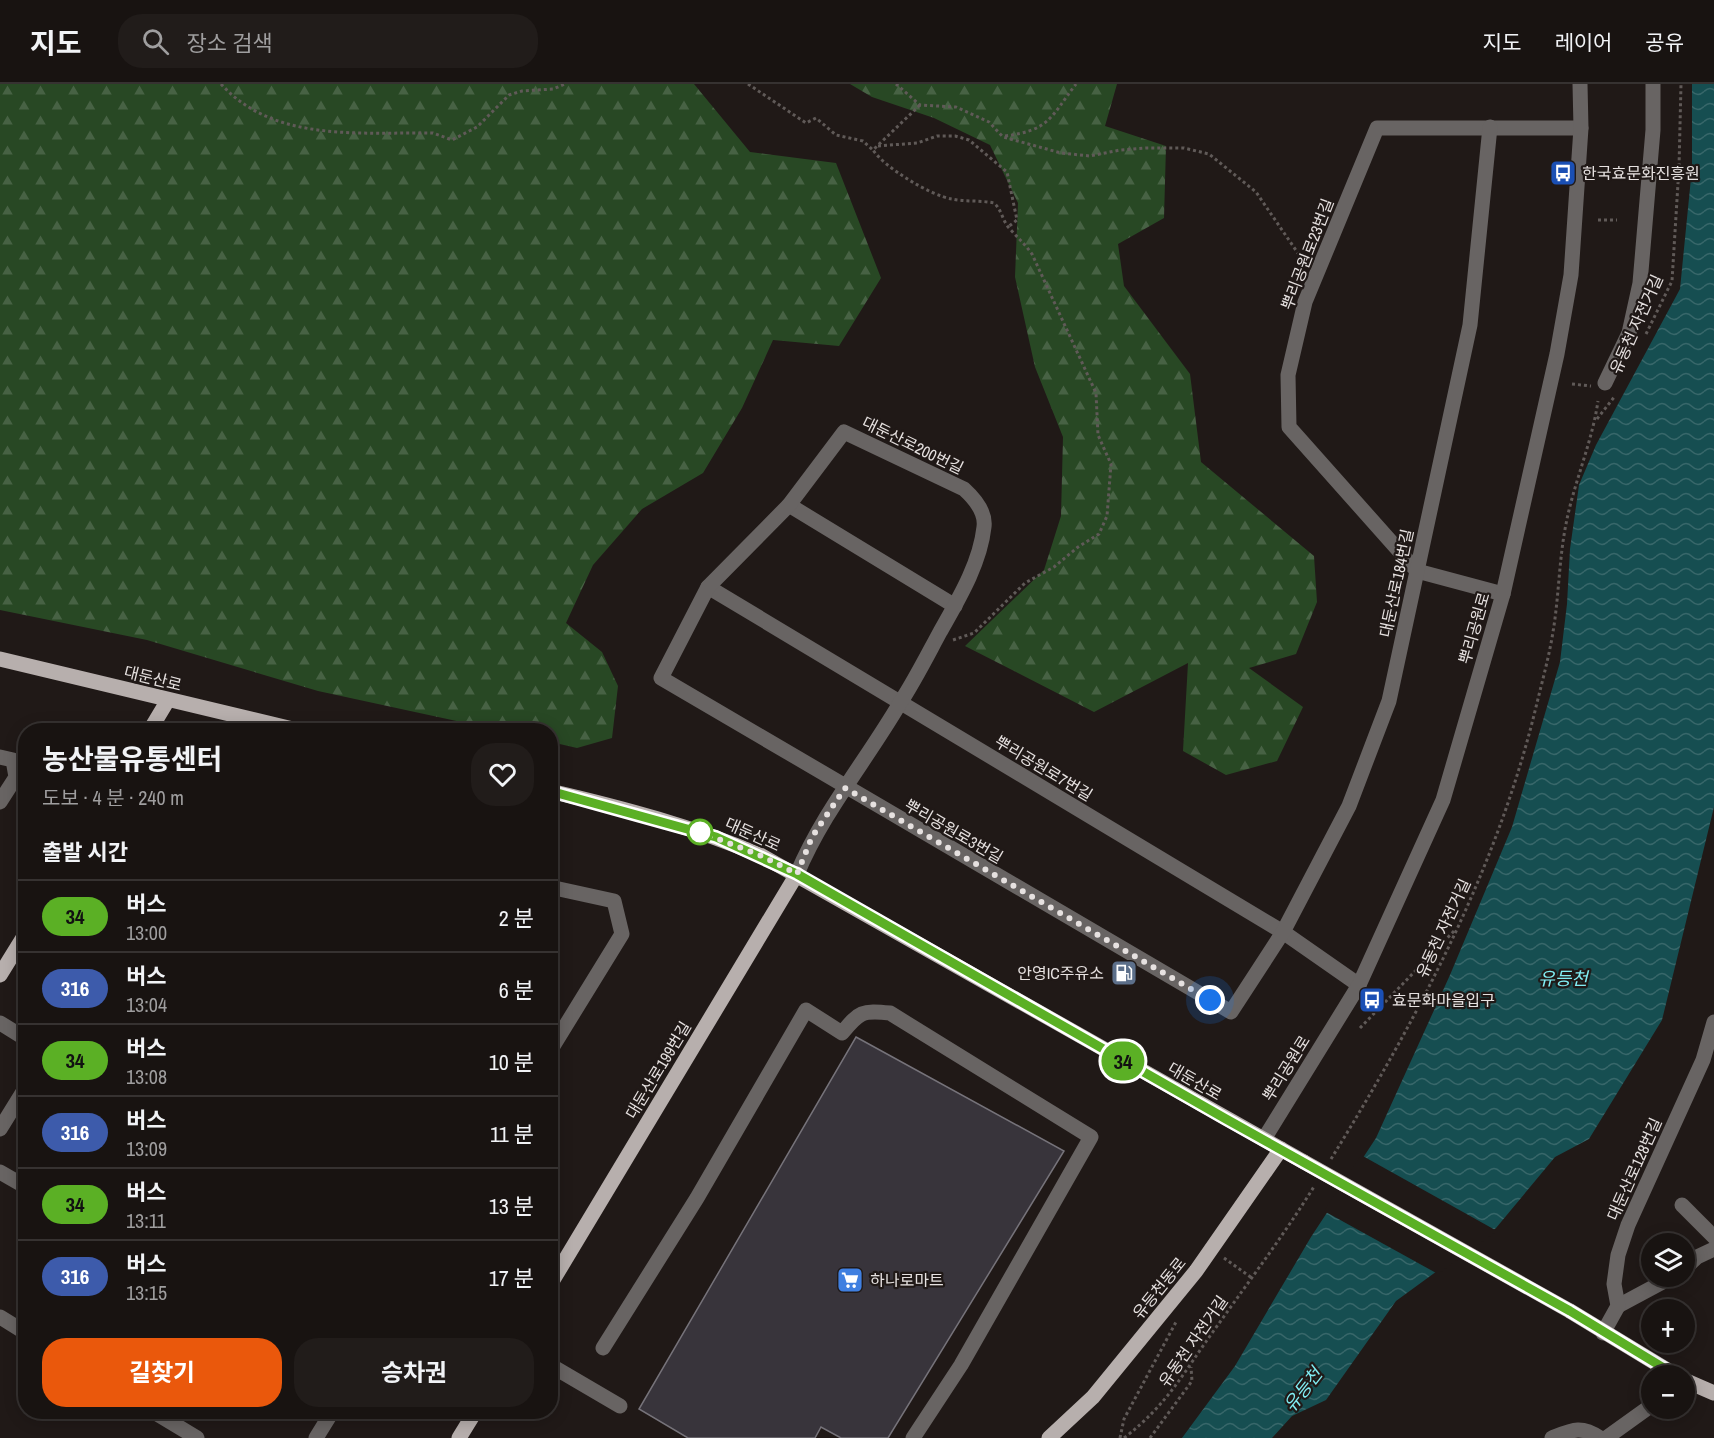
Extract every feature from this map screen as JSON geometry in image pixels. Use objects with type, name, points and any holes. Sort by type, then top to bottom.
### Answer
[{"type":"main road","name":"대둔산로","points":[[0,659],[267,723]]},
{"type":"main road","points":[[154,723],[168,700]]},
{"type":"main road","name":"대둔산로","points":[[558,793],[716,837],[797,874],[1570,1311],[1658,1365]]},
{"type":"main road","name":"대둔산로199번길","points":[[558,1272],[797,874]]},
{"type":"main road","points":[[0,975],[18,946]]},
{"type":"main road","name":"유등천동로","points":[[1049,1438],[1093,1397],[1213,1250],[1257,1180],[1281,1149]]},
{"type":"main road","name":"대둔산로","points":[[1695,1384],[1714,1393]]},
{"type":"main road","points":[[459,1438],[471,1419]]},
{"type":"street","name":"뿌리공원로","points":[[1264,1139],[1359,985],[1443,800],[1503,594],[1557,354],[1571,275],[1581,128],[1580,84]]},
{"type":"street","points":[[1599,384],[1629,333],[1640,283],[1653,130],[1653,84]]},
{"type":"street","name":"대둔산로184번길","points":[[1231,1012],[1283,932],[1349,806],[1389,701],[1470,325],[1490,127]]},
{"type":"street","name":"뿌리공원로23번길","points":[[1417,571],[1289,427],[1288,375],[1305,302],[1377,128],[1581,128]]},
{"type":"street","name":"대둔산로200번길","points":[[661,678],[708,587],[789,505],[844,432],[964,489],[978,502],[985,525],[974,564],[955,606],[900,704],[812,837],[797,874]]},
{"type":"street","points":[[789,505],[955,606]]},
{"type":"street","points":[[1417,571],[1503,594]]},
{"type":"street","name":"뿌리공원로7번길","points":[[708,587],[1283,932],[1359,985]]},
{"type":"street","name":"뿌리공원로3번길","points":[[661,678],[845,788],[1231,1012]]},
{"type":"street","points":[[0,802],[16,777],[6,759]]},
{"type":"street","points":[[558,889],[614,901],[622,934],[558,1039]]},
{"type":"street","points":[[603,1348],[697,1198],[806,1010],[842,1034],[857,1014],[871,1011],[890,1013],[1091,1137],[961,1365],[912,1438]]},
{"type":"street","name":"대둔산로128번길","points":[[1618,1306],[1614,1284],[1618,1255],[1628,1225],[1703,1060],[1714,1022]]},
{"type":"street","points":[[0,1023],[18,1034]]},
{"type":"street","points":[[0,1129],[18,1100]]},
{"type":"street","points":[[0,1172],[18,1182]]},
{"type":"street","points":[[1682,1205],[1714,1237]]},
{"type":"street","points":[[1695,1259],[1714,1250]]},
{"type":"street","points":[[1603,1333],[1618,1306],[1653,1287]]},
{"type":"street","points":[[0,1317],[18,1327]]},
{"type":"street","points":[[558,1370],[620,1406]]},
{"type":"street","points":[[1606,1438],[1641,1413]]},
{"type":"street","points":[[166,1419],[197,1438]]},
{"type":"street","points":[[316,1438],[328,1419]]},
{"type":"street","points":[[1551,1438],[1571,1430],[1587,1430],[1600,1438]]},
{"type":"path","points":[[220,84],[244,105],[304,130],[433,133],[452,140],[477,127],[509,95],[522,91],[553,89],[565,84]]},
{"type":"path","points":[[748,84],[793,112],[800,121],[806,123],[816,118],[836,135],[864,141],[886,164],[939,196],[993,203],[1001,211],[1008,226],[1022,239],[1032,254],[1096,393],[1098,435],[1111,465],[1107,516],[1099,534],[1078,547],[1054,567],[1024,584],[974,633],[958,640],[936,640]]},
{"type":"path","points":[[896,84],[920,105],[956,107],[989,123],[1003,136],[1079,157],[1146,148],[1184,148],[1209,154],[1256,192],[1315,279]]},
{"type":"path","points":[[1003,136],[1028,133],[1040,128],[1076,84]]},
{"type":"path","name":"유동천 자전거길","points":[[1642,343],[1672,281],[1681,84]]},
{"type":"path","points":[[873,150],[920,105]]},
{"type":"path","points":[[876,147],[917,143],[937,136],[955,136],[969,140],[1007,172],[1017,220],[1008,226]]},
{"type":"path","points":[[1598,220],[1617,220]]},
{"type":"path","points":[[1572,384],[1599,384]]},
{"type":"path","name":"유동천 자전거길","points":[[1596,421],[1617,394]]},
{"type":"path","name":"유동천 자전거길","points":[[1325,1169],[1407,1031],[1482,874],[1511,794],[1536,709],[1553,632],[1566,524],[1596,421],[1598,401]]},
{"type":"path","points":[[1360,1028],[1457,928]]},
{"type":"path","name":"유동천 자전거길","points":[[1122,1438],[1151,1417],[1171,1395],[1291,1225],[1318,1179]]},
{"type":"path","points":[[1213,1250],[1252,1278]]},
{"type":"path","points":[[1122,1438],[1124,1419],[1179,1317]]},
{"type":"path","points":[[1150,1438],[1192,1381],[1190,1365]]},
{"type":"green space","points":[[0,84],[694,84],[750,152],[836,163],[881,278],[839,346],[773,340],[742,408],[703,473],[642,509],[593,565],[566,623],[602,652],[618,686],[612,738],[577,748],[558,744],[558,723],[466,723],[318,691],[147,640],[0,610]]},
{"type":"green space","points":[[850,84],[1117,84],[1105,126],[1166,146],[1164,218],[1118,244],[1124,286],[1190,374],[1201,462],[1314,556],[1317,602],[1296,654],[1249,668],[1303,707],[1277,761],[1226,775],[1183,751],[1188,663],[1094,712],[965,646],[1044,570],[1061,516],[1063,437],[1035,367],[1015,277],[1018,203],[990,145],[934,118],[872,97]]},
{"type":"water","name":"유등천","points":[[1692,84],[1714,84],[1714,807],[1662,1020],[1589,1139],[1555,1157],[1496,1228],[1396,1301],[1326,1400],[1292,1416],[1272,1438],[1182,1438],[1235,1366],[1311,1237],[1376,1138],[1450,975],[1512,827],[1560,662],[1567,604],[1570,549],[1579,485],[1596,445],[1680,289],[1692,168]]},
{"type":"pier","points":[[1361,1155],[1497,1231],[1438,1274],[1324,1211]]},
{"type":"building","name":"하나로마트","points":[[856,1037],[1064,1151],[888,1438],[841,1438],[821,1427],[815,1438],[688,1438],[639,1409]]},
{"type":"bus line","name":"34","points":[[558,793],[716,837],[762,856],[797,874],[1226,1119],[1570,1311],[1658,1365]]},
{"type":"place","name":"한국효문화진흥원","points":[[1563,173]]},
{"type":"place","name":"안영IC주유소","points":[[1124,973]]},
{"type":"place","name":"효문화마을입구","points":[[1372,1000]]},
{"type":"place","name":"하나로마트","points":[[850,1280]]},
{"type":"route","points":[[700,832],[762,856],[797,874],[812,837],[845,788],[1210,1000]]}]
